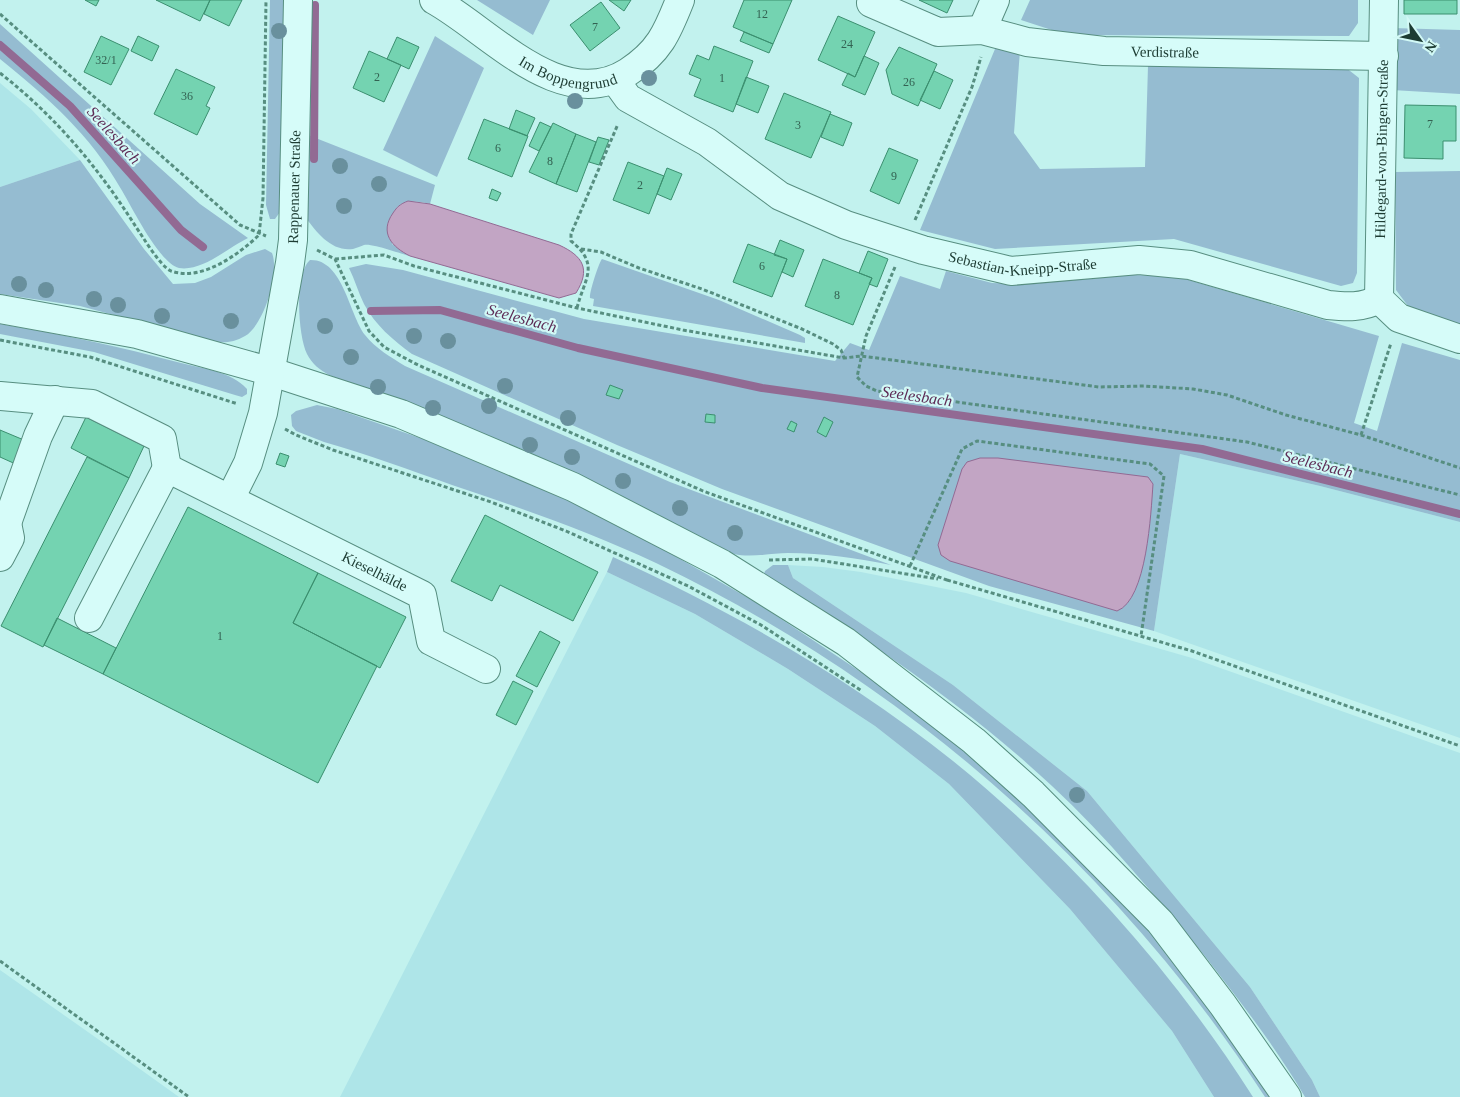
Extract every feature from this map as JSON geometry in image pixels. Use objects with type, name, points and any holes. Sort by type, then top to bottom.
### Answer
[{"type":"street","name":"Rappenauer Straße","points":[[272,372],[293,240],[298,0]]},
{"type":"street","name":"Im Boppengrund","points":[[434,0],[540,72],[565,82],[621,89],[639,65],[656,50],[667,34],[680,0]]},
{"type":"street","points":[[982,30],[995,0]]},
{"type":"street","name":"Hildegard-von-Bingen-Straße","points":[[1379,298],[1384,0]]},
{"type":"street","name":"Verdistraße","points":[[871,2],[938,32],[982,30],[1026,42],[1104,51],[1384,56]]},
{"type":"street","name":"Sebastian-Kneipp-Straße","points":[[621,89],[707,142],[780,196],[846,225],[904,244],[1011,271],[1139,260],[1190,264],[1328,305],[1351,308],[1368,304],[1379,298]]},
{"type":"street","points":[[1379,298],[1399,318],[1460,339]]},
{"type":"street","points":[[0,309],[137,334],[272,372],[402,414],[573,487],[722,564],[846,642],[974,741],[1033,794],[1160,922],[1223,1005],[1287,1097]]},
{"type":"street","points":[[230,499],[248,464],[263,413],[272,372]]},
{"type":"street","points":[[0,396],[92,404],[162,439],[167,468],[89,618]]},
{"type":"street","points":[[0,557],[10,538],[4,521],[38,436],[55,400]]},
{"type":"street","name":"Kieselhälde","points":[[167,468],[422,595],[431,641],[486,669]]},
{"type":"path","points":[[0,73],[47,113],[74,141],[113,190],[148,245],[169,270],[183,274],[202,270],[222,263],[244,250],[259,235],[262,198],[266,0]]},
{"type":"path","points":[[0,14],[240,226],[259,235]]},
{"type":"path","points":[[982,30],[981,57],[972,87],[866,336],[857,377],[866,386],[877,392],[1247,442],[1460,495]]},
{"type":"path","points":[[577,308],[588,281],[587,259],[581,249],[571,241],[571,234],[621,89]]},
{"type":"path","points":[[293,240],[335,259],[384,255],[424,269],[577,308],[683,330],[844,358],[861,356],[1099,388],[1144,386],[1193,389],[1227,395],[1286,415],[1361,435],[1460,468]]},
{"type":"path","points":[[581,249],[601,252],[646,271],[702,289],[802,329],[833,344],[841,350],[844,358]]},
{"type":"path","points":[[335,259],[369,331],[384,347],[418,365],[703,491],[947,580],[1192,651],[1460,746]]},
{"type":"path","points":[[1361,435],[1399,318]]},
{"type":"path","points":[[0,340],[90,358],[263,413],[296,435],[566,531],[688,586],[760,625],[865,693]]},
{"type":"path","points":[[910,566],[962,449],[977,441],[1150,464],[1164,476],[1141,636]]},
{"type":"path","points":[[762,560],[812,560],[947,580]]},
{"type":"path","points":[[0,961],[189,1097]]},
{"type":"shaded area","points":[[270,0],[286,0],[280,212],[275,219],[270,219],[266,205]]},
{"type":"shaded area","points":[[477,0],[550,0],[533,35]]},
{"type":"shaded area","points":[[1030,0],[1358,0],[1358,23],[1349,36],[1067,35],[1021,20]]},
{"type":"shaded area","points":[[0,24],[200,204],[248,238],[206,263],[188,268],[179,268],[171,264],[155,246],[109,169],[82,134],[35,88],[0,59]]},
{"type":"shaded area","points":[[1392,28],[1460,30],[1460,94],[1392,90]]},
{"type":"shaded area","points":[[435,36],[484,68],[437,177],[383,150]]},
{"type":"shaded area","points":[[995,49],[1020,50],[1014,133],[1040,169],[1145,167],[1148,66],[1345,67],[1359,78],[1357,273],[1353,283],[1341,286],[1174,239],[995,249],[920,230]]},
{"type":"shaded area","points":[[0,83],[31,109],[80,160],[0,187]]},
{"type":"shaded area","points":[[308,135],[435,185],[430,204],[407,202],[401,204],[394,215],[392,244],[410,256],[368,245],[353,249],[338,248],[315,230],[306,218]]},
{"type":"shaded area","points":[[80,160],[144,249],[173,284],[195,283],[211,277],[246,255],[265,249],[272,253],[274,273],[269,298],[252,330],[234,341],[215,342],[80,306],[0,294],[0,187]]},
{"type":"shaded area","points":[[1460,171],[1460,326],[1411,310],[1396,290],[1395,172]]},
{"type":"shaded area","points":[[408,201],[430,204],[559,245],[574,254],[582,264],[584,270],[581,284],[576,293],[559,298],[410,256],[393,244],[387,233],[389,220],[396,209]]},
{"type":"shaded area","points":[[602,259],[719,300],[800,335],[805,338],[805,343],[593,306],[594,299],[590,298],[590,295],[594,278]]},
{"type":"shaded area","points":[[310,260],[321,262],[330,268],[344,289],[359,326],[365,335],[379,349],[405,366],[670,482],[891,565],[853,558],[814,554],[788,553],[747,556],[734,554],[522,449],[329,375],[316,366],[309,358],[301,334],[300,291],[305,267]]},
{"type":"shaded area","points":[[366,264],[403,270],[584,319],[835,361],[850,343],[869,350],[900,276],[940,289],[946,271],[992,283],[1030,284],[1132,275],[1175,276],[1379,336],[1354,423],[1377,431],[1402,343],[1460,360],[1460,522],[1320,486],[1180,454],[1154,631],[989,586],[722,489],[617,445],[412,354],[385,332],[368,312],[349,268]]},
{"type":"shaded area","points":[[0,324],[91,341],[225,374],[247,389],[247,394],[242,397],[94,352],[0,334]]},
{"type":"shaded area","points":[[317,405],[337,409],[423,439],[576,504],[661,548],[757,603],[906,702],[1002,780],[1125,902],[1170,955],[1274,1097],[1265,1097],[1206,1013],[1142,933],[1072,858],[997,788],[918,723],[834,664],[747,610],[656,563],[555,521],[296,431],[292,426],[291,415],[296,411]]},
{"type":"shaded area","points":[[1180,454],[1320,486],[1460,522],[1460,738],[1154,631]]},
{"type":"shaded area","points":[[980,458],[998,458],[1148,477],[1153,484],[1146,554],[1135,590],[1127,604],[1117,611],[950,561],[941,555],[938,545],[962,469],[967,462]]},
{"type":"shaded area","points":[[613,557],[702,600],[832,675],[914,731],[996,797],[1078,875],[1154,960],[1222,1050],[1253,1097],[1214,1097],[1172,1031],[1070,909],[949,784],[875,726],[788,669],[695,614],[607,572]]},
{"type":"shaded area","points":[[773,565],[788,565],[793,578],[953,685],[1087,791],[1250,987],[1312,1080],[1320,1097],[1305,1097],[1270,1042],[1204,955],[1131,868],[1052,786],[985,728],[915,675],[879,649],[764,574]]},
{"type":"shaded area","points":[[788,565],[861,572],[966,593],[1192,658],[1460,753],[1460,1097],[1320,1097],[1312,1080],[1250,987],[1087,791],[953,685],[793,578]]},
{"type":"shaded area","points":[[607,572],[695,614],[788,669],[875,726],[949,784],[1070,909],[1172,1031],[1214,1097],[340,1097]]},
{"type":"shaded area","points":[[0,970],[105,1044],[179,1097],[0,1097]]},
{"type":"building","points":[[85,0],[99,0],[96,6]]},
{"type":"building","points":[[156,0],[210,0],[200,21]]},
{"type":"building","points":[[210,0],[242,0],[229,26],[204,14]]},
{"type":"building","points":[[609,0],[631,0],[624,11]]},
{"type":"building","points":[[744,0],[792,0],[773,44],[733,27]]},
{"type":"building","points":[[919,0],[953,0],[947,13]]},
{"type":"building","points":[[1404,0],[1457,0],[1457,14],[1404,14]]},
{"type":"building","points":[[601,2],[620,28],[590,51],[570,25]]},
{"type":"building","points":[[838,16],[875,32],[855,77],[818,60]]},
{"type":"building","points":[[744,32],[773,44],[769,53],[740,41]]},
{"type":"building","points":[[101,36],[129,49],[111,85],[84,72]]},
{"type":"building","points":[[138,36],[159,46],[152,61],[131,51]]},
{"type":"building","points":[[397,37],[419,47],[409,69],[387,59]]},
{"type":"building","points":[[714,46],[753,61],[733,112],[694,96],[701,79],[689,74],[697,55],[709,60]]},
{"type":"building","points":[[899,47],[937,64],[918,106],[892,94],[886,70]]},
{"type":"building","points":[[369,51],[401,65],[384,102],[353,88]]},
{"type":"building","points":[[864,56],[879,63],[865,95],[842,85],[848,73],[855,77]]},
{"type":"building","points":[[176,69],[215,87],[206,106],[210,108],[197,135],[154,114]]},
{"type":"building","points":[[934,71],[953,80],[940,109],[920,100]]},
{"type":"building","points":[[746,77],[769,86],[758,113],[736,104]]},
{"type":"building","points":[[784,93],[831,112],[811,158],[765,139]]},
{"type":"building","points":[[1405,105],[1456,106],[1456,141],[1443,141],[1443,159],[1404,158]]},
{"type":"building","points":[[516,110],[535,118],[527,136],[509,129]]},
{"type":"building","points":[[830,114],[852,123],[843,146],[821,137]]},
{"type":"building","points":[[484,119],[528,136],[512,177],[468,159]]},
{"type":"building","points":[[540,122],[551,127],[539,151],[529,146]]},
{"type":"building","points":[[553,123],[576,134],[556,184],[529,172]]},
{"type":"building","points":[[576,134],[596,142],[577,192],[556,184]]},
{"type":"building","points":[[598,137],[609,140],[599,165],[589,162]]},
{"type":"building","points":[[889,148],[918,160],[899,204],[870,191]]},
{"type":"building","points":[[628,162],[664,176],[649,214],[613,200]]},
{"type":"building","points":[[667,168],[682,174],[671,200],[657,194]]},
{"type":"building","points":[[492,189],[501,193],[497,201],[489,198]]},
{"type":"building","points":[[780,240],[804,250],[793,277],[782,272],[787,259],[774,255]]},
{"type":"building","points":[[748,244],[787,259],[772,297],[733,282]]},
{"type":"building","points":[[868,251],[888,259],[877,287],[869,284],[872,278],[859,273]]},
{"type":"building","points":[[823,259],[872,278],[853,325],[805,306]]},
{"type":"building","points":[[610,385],[623,390],[619,399],[606,395]]},
{"type":"building","points":[[706,414],[715,415],[715,423],[705,422]]},
{"type":"building","points":[[86,417],[144,446],[129,478],[71,448]]},
{"type":"building","points":[[824,417],[833,422],[826,437],[817,432]]},
{"type":"building","points":[[791,421],[797,424],[794,432],[787,429]]},
{"type":"building","points":[[0,430],[31,443],[20,466],[0,457]]},
{"type":"building","points":[[280,453],[289,456],[285,467],[276,464]]},
{"type":"building","points":[[87,457],[129,478],[43,647],[1,626]]},
{"type":"building","points":[[188,507],[318,573],[293,623],[377,666],[318,783],[103,674]]},
{"type":"building","points":[[485,515],[598,572],[573,621],[500,585],[492,601],[451,581]]},
{"type":"building","points":[[318,573],[406,617],[380,668],[293,623]]},
{"type":"building","points":[[57,618],[116,648],[103,674],[44,645]]},
{"type":"building","points":[[540,631],[560,642],[537,687],[516,676]]},
{"type":"building","points":[[513,681],[533,691],[516,725],[496,715]]},
{"type":"waterway","points":[[314,159],[315,5]]},
{"type":"waterway","name":"Seelesbach","points":[[0,45],[70,106],[181,230],[203,247]]},
{"type":"waterway","name":"Seelesbach","points":[[371,311],[440,310],[578,348],[762,388],[1202,449],[1460,514]]}]
